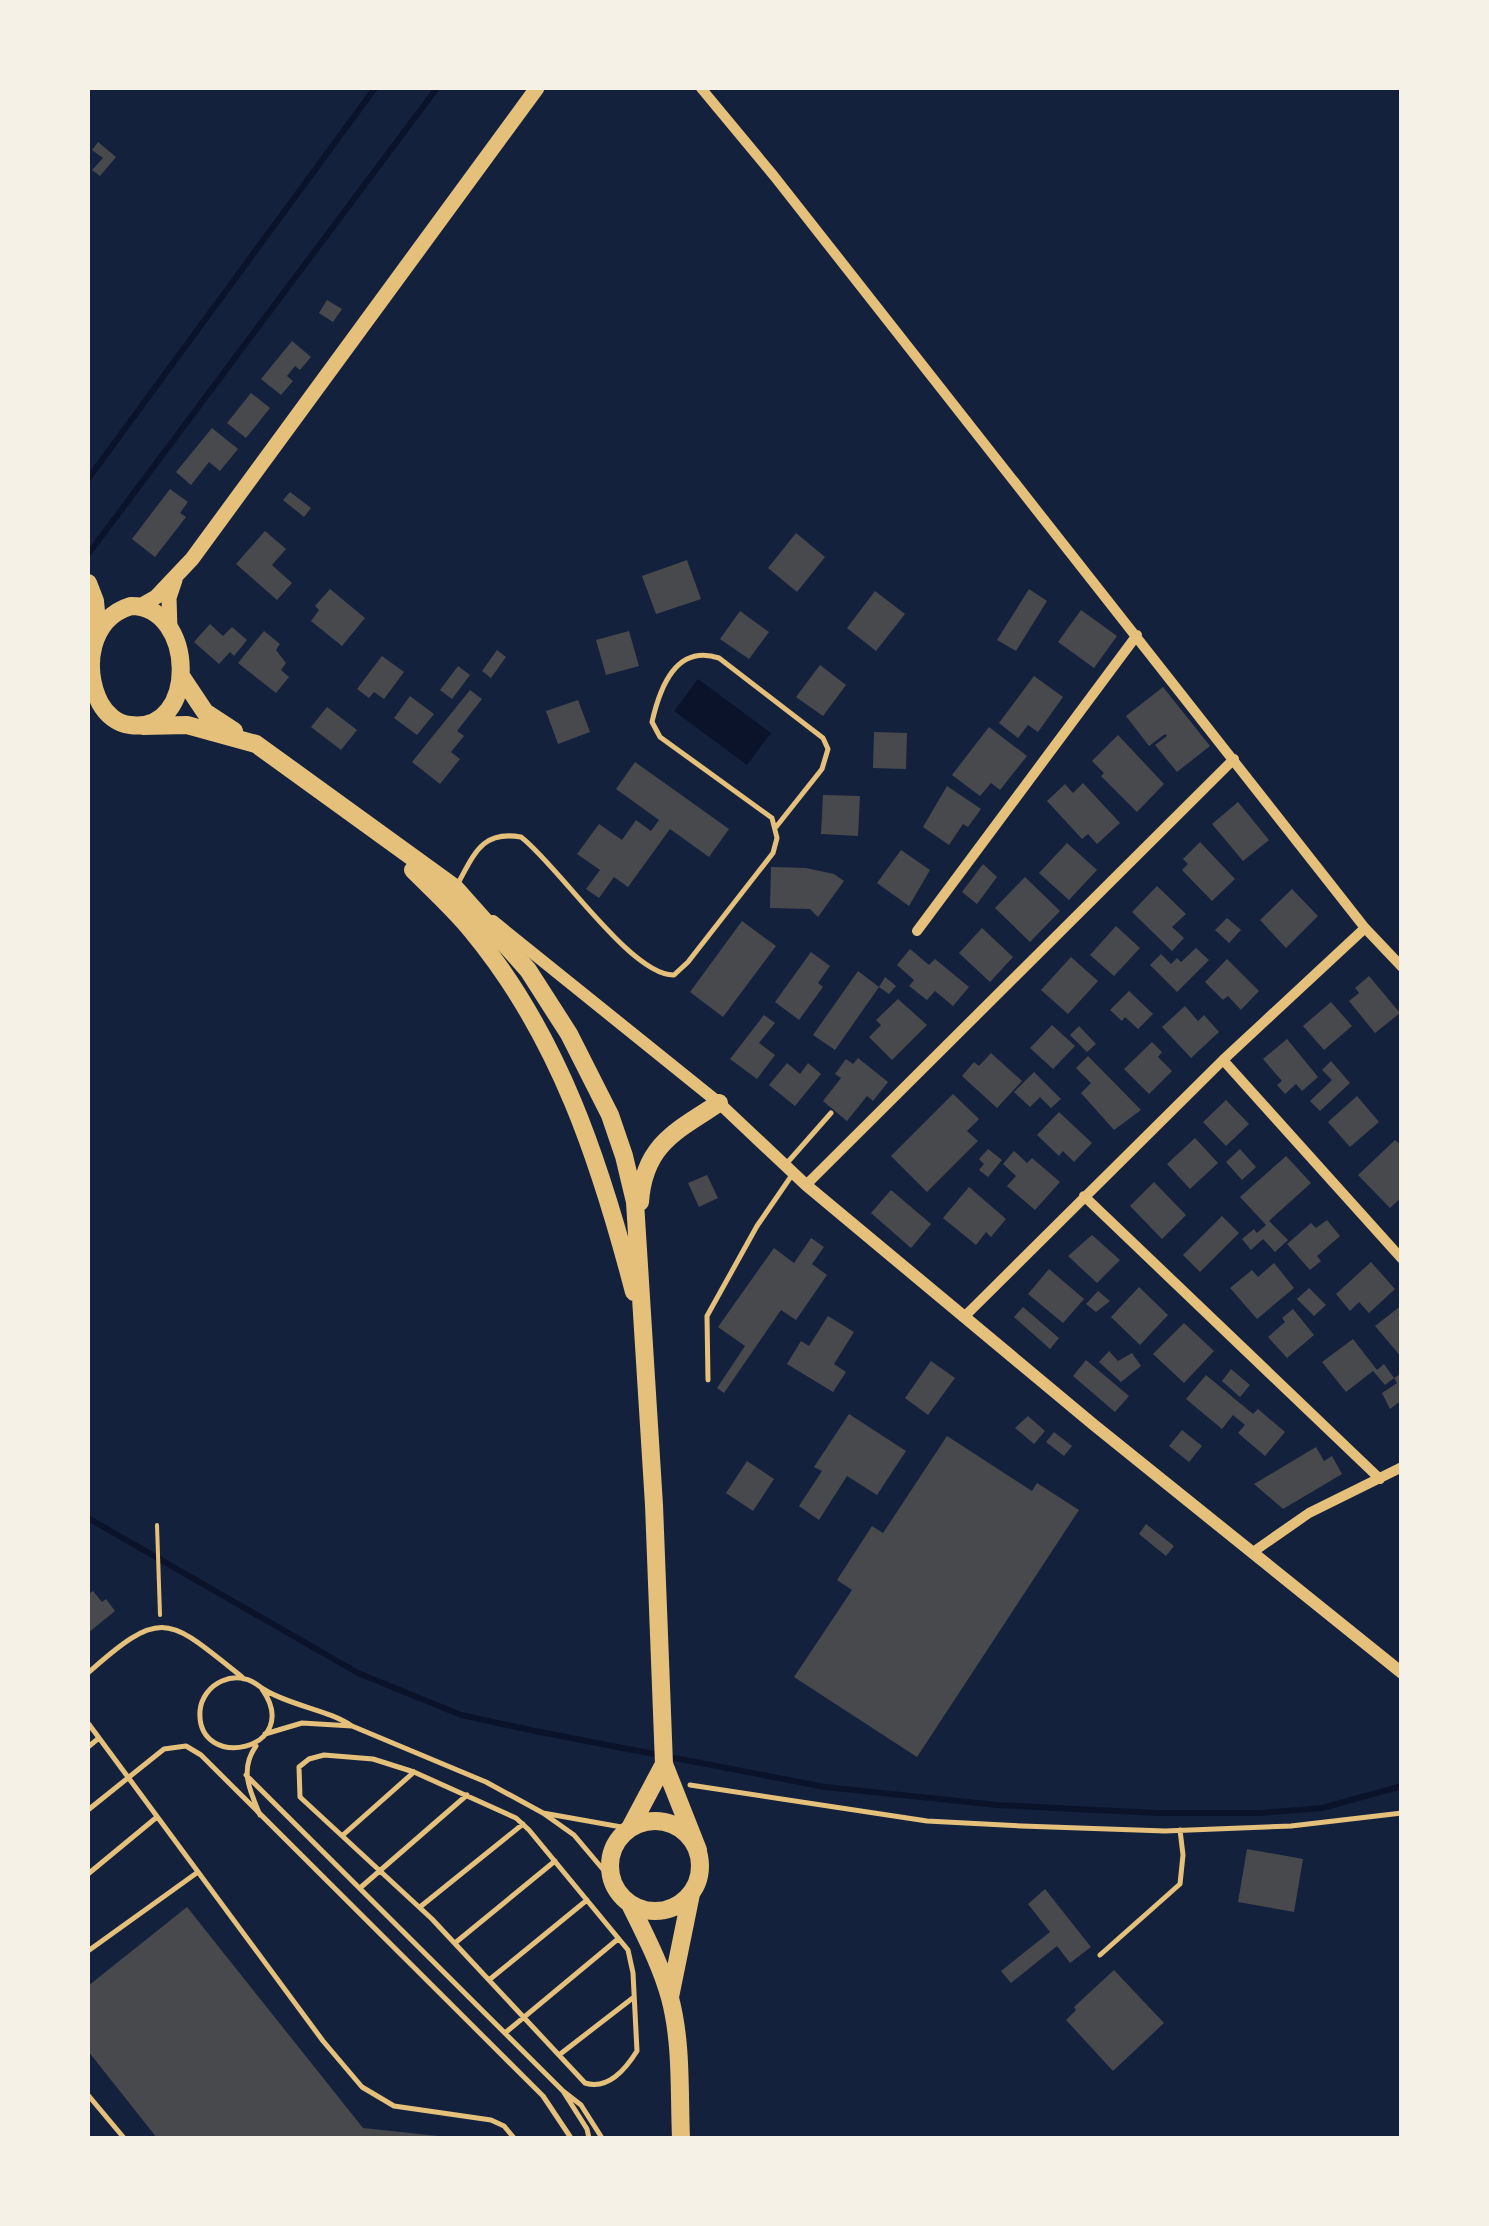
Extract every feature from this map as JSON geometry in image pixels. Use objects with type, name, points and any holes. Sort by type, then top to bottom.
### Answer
[{"type":"main road","points":[[98,632],[118,610],[156,597],[177,576],[537,88]]},
{"type":"main road","points":[[170,630],[169,598],[177,576]]},
{"type":"main road","points":[[88,582],[155,612],[176,644],[181,676],[175,701],[152,723],[143,726]]},
{"type":"main road","points":[[88,582],[98,632],[92,675],[108,714],[121,724],[187,725],[256,744]]},
{"type":"main road","points":[[181,676],[205,712],[256,744],[460,892],[528,970],[591,1073],[624,1156],[638,1230],[664,1764],[698,1850],[700,1873],[691,1894],[670,1998]]},
{"type":"main road","points":[[370,825],[472,930],[538,1026],[574,1101],[609,1196],[644,1326]]},
{"type":"main road","points":[[638,1230],[641,1186],[651,1156],[676,1131],[720,1104]]},
{"type":"main road","points":[[630,1828],[664,1764]]},
{"type":"main road","points":[[681,2138],[677,2042],[670,1998],[654,1952],[630,1904],[612,1880],[611,1857],[621,1836],[645,1822],[670,1823],[684,1830],[698,1850]]},
{"type":"main road","points":[[630,1904],[663,1911],[691,1894]]},
{"type":"street","points":[[700,88],[774,176],[1364,928],[1402,968]]},
{"type":"street","points":[[917,931],[1137,636]]},
{"type":"street","points":[[806,1184],[1234,758]]},
{"type":"street","points":[[460,892],[720,1104],[806,1184],[1107,1436],[1402,1673]]},
{"type":"street","points":[[966,1315],[1223,1060],[1364,928]]},
{"type":"street","points":[[1223,1060],[1402,1258]]},
{"type":"street","points":[[1084,1196],[1380,1479]]},
{"type":"street","points":[[1253,1552],[1309,1513],[1402,1467]]},
{"type":"lane","points":[[460,892],[476,851],[488,839],[499,834],[521,837],[630,952],[651,968],[674,975],[725,918],[777,846],[772,818],[660,737],[652,722],[658,692],[685,658],[702,652],[719,658],[822,738],[828,749],[822,768],[776,826]]},
{"type":"lane","points":[[708,1380],[707,1316],[789,1169],[831,1113]]},
{"type":"lane","points":[[88,1673],[120,1644],[146,1629],[161,1625],[185,1634],[262,1689],[486,1782],[543,1813],[583,1844],[612,1880]]},
{"type":"lane","points":[[245,1678],[224,1680],[208,1691],[200,1710],[211,1739],[220,1746],[242,1749],[302,1723],[352,1726]]},
{"type":"lane","points":[[262,1689],[272,1709],[272,1720],[251,1754],[246,1775],[262,1818]]},
{"type":"lane","points":[[88,1723],[323,2041],[362,2087],[394,2106],[436,2114],[474,2115],[504,2126],[514,2138]]},
{"type":"lane","points":[[88,1747],[99,1738]]},
{"type":"lane","points":[[88,1810],[164,1749],[186,1746],[201,1756],[542,2096],[571,2138]]},
{"type":"lane","points":[[358,1756],[414,1772],[467,1795],[524,1824],[628,1950],[637,2052],[609,2082],[589,2085],[420,1906],[300,1797],[299,1767],[309,1758],[358,1756]]},
{"type":"lane","points":[[343,1835],[414,1772]]},
{"type":"lane","points":[[246,1775],[563,2091],[581,2104],[602,2138]]},
{"type":"lane","points":[[690,1785],[926,1821],[1180,1830],[1291,1826],[1402,1813]]},
{"type":"lane","points":[[360,1888],[467,1795]]},
{"type":"lane","points":[[543,1813],[630,1828]]},
{"type":"lane","points":[[88,1874],[158,1817]]},
{"type":"lane","points":[[420,1906],[524,1824]]},
{"type":"lane","points":[[1100,1955],[1180,1884],[1180,1830]]},
{"type":"lane","points":[[455,1943],[555,1861]]},
{"type":"lane","points":[[88,1950],[198,1872]]},
{"type":"lane","points":[[490,1980],[587,1900]]},
{"type":"lane","points":[[505,2033],[618,1938]]},
{"type":"lane","points":[[559,2054],[634,1996]]},
{"type":"lane","points":[[563,2091],[590,2138]]},
{"type":"lane","points":[[88,2095],[124,2138]]},
{"type":"path","points":[[157,1524],[161,1625]]},
{"type":"water","points":[[698,679],[771,733],[747,765],[674,711]]},
{"type":"building","points":[[98,142],[116,157],[100,176],[92,170],[103,158],[92,150]]},
{"type":"building","points":[[327,300],[342,309],[333,322],[319,313]]},
{"type":"building","points":[[292,341],[311,357],[300,370],[295,366],[287,376],[293,381],[281,395],[261,379]]},
{"type":"building","points":[[251,393],[270,408],[246,438],[227,423]]},
{"type":"building","points":[[212,428],[238,449],[220,471],[209,462],[191,485],[176,472]]},
{"type":"building","points":[[170,489],[188,502],[180,513],[186,517],[155,557],[132,539]]},
{"type":"building","points":[[290,492],[311,508],[304,517],[283,500]]},
{"type":"building","points":[[265,531],[286,549],[272,565],[292,583],[277,600],[236,564]]},
{"type":"building","points":[[796,533],[825,557],[797,592],[768,568]]},
{"type":"building","points":[[687,560],[701,599],[656,614],[642,576]]},
{"type":"building","points":[[330,589],[365,618],[342,646],[311,621],[319,610],[315,606]]},
{"type":"building","points":[[1029,589],[1047,601],[1016,651],[997,640]]},
{"type":"building","points":[[875,591],[905,614],[876,651],[847,628]]},
{"type":"building","points":[[1081,610],[1117,636],[1094,668],[1058,642]]},
{"type":"building","points":[[740,611],[769,632],[749,659],[720,639]]},
{"type":"building","points":[[210,624],[223,636],[232,627],[247,640],[234,656],[230,652],[219,664],[194,642]]},
{"type":"building","points":[[264,631],[280,644],[276,650],[286,663],[281,670],[289,677],[276,693],[238,663]]},
{"type":"building","points":[[629,631],[639,666],[606,675],[596,640]]},
{"type":"building","points":[[497,650],[506,657],[491,678],[482,671]]},
{"type":"building","points":[[382,656],[404,672],[384,699],[374,692],[369,698],[357,689]]},
{"type":"building","points":[[820,665],[846,685],[823,716],[796,697]]},
{"type":"building","points":[[458,666],[470,675],[452,699],[440,690]]},
{"type":"building","points":[[1034,676],[1063,697],[1038,732],[1028,725],[1018,738],[999,723]]},
{"type":"building","points":[[1163,687],[1210,746],[1177,772],[1155,745],[1167,736],[1149,746],[1126,716]]},
{"type":"building","points":[[470,690],[482,699],[457,731],[464,736],[451,752],[460,759],[440,784],[412,762]]},
{"type":"building","points":[[410,696],[434,714],[417,735],[394,718]]},
{"type":"building","points":[[578,700],[590,732],[558,744],[546,711]]},
{"type":"building","points":[[327,707],[357,730],[341,750],[311,727]]},
{"type":"building","points":[[989,727],[1027,756],[1000,790],[991,783],[980,796],[952,775]]},
{"type":"building","points":[[874,732],[907,733],[906,769],[873,768]]},
{"type":"building","points":[[1118,735],[1164,784],[1137,812],[1101,776],[1104,773],[1092,761]]},
{"type":"building","points":[[635,762],[729,829],[709,857],[670,829],[628,887],[614,877],[599,898],[586,889],[600,870],[577,854],[599,824],[622,840],[636,820],[651,831],[659,820],[616,789]]},
{"type":"building","points":[[1083,783],[1120,823],[1097,844],[1088,834],[1082,839],[1047,801],[1065,784],[1073,793]]},
{"type":"building","points":[[947,786],[981,809],[968,827],[963,824],[949,845],[923,827]]},
{"type":"building","points":[[823,795],[860,796],[858,836],[821,834]]},
{"type":"building","points":[[1238,802],[1269,840],[1243,861],[1212,824]]},
{"type":"building","points":[[1200,842],[1235,879],[1212,901],[1182,870],[1188,864],[1183,859]]},
{"type":"building","points":[[1067,843],[1097,870],[1069,900],[1039,873]]},
{"type":"building","points":[[901,850],[930,870],[909,906],[877,883]]},
{"type":"building","points":[[983,864],[997,877],[977,904],[962,892]]},
{"type":"building","points":[[771,867],[806,868],[834,874],[844,881],[818,917],[810,909],[770,908]]},
{"type":"building","points":[[1025,877],[1060,911],[1030,942],[995,908]]},
{"type":"building","points":[[1157,886],[1186,914],[1172,927],[1184,938],[1172,951],[1132,912]]},
{"type":"building","points":[[1292,889],[1318,916],[1286,948],[1260,920]]},
{"type":"building","points":[[1227,918],[1241,930],[1229,943],[1215,930]]},
{"type":"building","points":[[742,921],[776,946],[723,1017],[690,992]]},
{"type":"building","points":[[1116,926],[1140,948],[1114,976],[1090,955]]},
{"type":"building","points":[[982,928],[1013,957],[990,982],[959,953]]},
{"type":"building","points":[[1196,948],[1209,960],[1177,992],[1150,965],[1161,954],[1171,964],[1177,958],[1181,962]]},
{"type":"building","points":[[910,949],[929,965],[935,959],[969,987],[953,1006],[935,991],[927,1000],[909,986],[914,980],[897,965]]},
{"type":"building","points":[[811,952],[830,966],[818,983],[823,987],[799,1020],[775,1002]]},
{"type":"building","points":[[1071,957],[1098,981],[1068,1014],[1041,990]]},
{"type":"building","points":[[1227,959],[1259,991],[1241,1010],[1228,996],[1223,1000],[1205,982]]},
{"type":"building","points":[[858,971],[879,987],[835,1050],[813,1035]]},
{"type":"building","points":[[1369,976],[1400,1013],[1375,1033],[1349,1001],[1359,993],[1355,988]]},
{"type":"building","points":[[885,977],[896,986],[889,994],[879,987]]},
{"type":"building","points":[[1129,991],[1153,1014],[1138,1029],[1110,1010]]},
{"type":"building","points":[[898,999],[927,1025],[892,1060],[869,1037],[881,1025],[876,1020]]},
{"type":"building","points":[[1331,1002],[1352,1026],[1324,1050],[1303,1026]]},
{"type":"building","points":[[1185,1006],[1198,1021],[1204,1015],[1219,1032],[1191,1058],[1162,1027]]},
{"type":"building","points":[[764,1015],[775,1023],[759,1043],[775,1055],[757,1079],[730,1059]]},
{"type":"building","points":[[1052,1025],[1075,1046],[1053,1069],[1030,1048]]},
{"type":"building","points":[[1079,1026],[1096,1044],[1087,1052],[1070,1035]]},
{"type":"building","points":[[1287,1039],[1318,1077],[1302,1091],[1296,1084],[1285,1094],[1277,1085],[1282,1081],[1263,1059]]},
{"type":"building","points":[[1152,1042],[1162,1052],[1158,1057],[1172,1071],[1149,1094],[1124,1069]]},
{"type":"building","points":[[991,1053],[1022,1081],[997,1108],[962,1076],[974,1062],[979,1066]]},
{"type":"building","points":[[1088,1056],[1141,1110],[1114,1130],[1081,1093],[1091,1083],[1076,1068]]},
{"type":"building","points":[[858,1058],[888,1082],[873,1101],[867,1096],[847,1121],[823,1101],[841,1078],[835,1074],[846,1059],[853,1064]]},
{"type":"building","points":[[1331,1061],[1350,1083],[1320,1111],[1310,1101],[1332,1080],[1322,1070]]},
{"type":"building","points":[[787,1063],[800,1074],[808,1063],[821,1074],[795,1106],[769,1085]]},
{"type":"building","points":[[1034,1072],[1061,1099],[1051,1108],[1040,1097],[1030,1107],[1014,1092]]},
{"type":"building","points":[[953,1094],[979,1119],[967,1131],[978,1141],[927,1192],[891,1156]]},
{"type":"building","points":[[1357,1096],[1379,1122],[1350,1147],[1328,1122]]},
{"type":"building","points":[[1226,1100],[1249,1124],[1226,1146],[1203,1122]]},
{"type":"building","points":[[1059,1112],[1092,1143],[1074,1162],[1063,1151],[1059,1156],[1037,1135]]},
{"type":"building","points":[[1195,1138],[1218,1163],[1190,1189],[1167,1164]]},
{"type":"building","points":[[1395,1140],[1402,1146],[1402,1197],[1390,1208],[1358,1175]]},
{"type":"building","points":[[988,1149],[1002,1160],[988,1177],[979,1170],[984,1164],[979,1159]]},
{"type":"building","points":[[1240,1149],[1256,1167],[1242,1180],[1226,1162]]},
{"type":"building","points":[[1014,1151],[1027,1163],[1032,1158],[1060,1182],[1035,1210],[1007,1186],[1016,1176],[1003,1164]]},
{"type":"building","points":[[1286,1156],[1311,1183],[1269,1221],[1288,1240],[1275,1252],[1263,1239],[1251,1250],[1242,1239],[1266,1225],[1240,1197]]},
{"type":"building","points":[[707,1175],[718,1198],[699,1207],[688,1183]]},
{"type":"building","points":[[1154,1182],[1186,1215],[1162,1239],[1130,1206]]},
{"type":"building","points":[[969,1187],[1006,1219],[991,1237],[986,1232],[976,1245],[943,1218]]},
{"type":"building","points":[[891,1190],[931,1224],[911,1248],[871,1213]]},
{"type":"building","points":[[1222,1216],[1239,1233],[1200,1272],[1183,1255]]},
{"type":"building","points":[[1327,1220],[1340,1236],[1317,1256],[1321,1261],[1310,1270],[1287,1244],[1311,1223],[1316,1228]]},
{"type":"building","points":[[1092,1235],[1120,1260],[1097,1283],[1068,1256]]},
{"type":"building","points":[[811,1238],[824,1247],[812,1264],[827,1275],[796,1320],[781,1310],[724,1393],[717,1388],[745,1346],[718,1327],[774,1248],[794,1263]]},
{"type":"building","points":[[1371,1262],[1395,1289],[1369,1313],[1359,1302],[1350,1311],[1336,1294]]},
{"type":"building","points":[[1274,1263],[1294,1288],[1257,1319],[1230,1288],[1252,1270],[1258,1277]]},
{"type":"building","points":[[1049,1269],[1084,1299],[1063,1323],[1028,1294]]},
{"type":"building","points":[[1139,1287],[1168,1315],[1140,1345],[1111,1317]]},
{"type":"building","points":[[1309,1288],[1326,1305],[1314,1316],[1297,1299]]},
{"type":"building","points":[[1098,1291],[1110,1301],[1096,1312],[1086,1304]]},
{"type":"building","points":[[1402,1305],[1402,1358],[1375,1326]]},
{"type":"building","points":[[1023,1307],[1059,1338],[1050,1349],[1014,1317]]},
{"type":"building","points":[[1293,1309],[1314,1335],[1287,1358],[1268,1337]]},
{"type":"building","points":[[828,1316],[854,1332],[834,1364],[846,1372],[833,1392],[787,1364],[801,1341],[809,1346]]},
{"type":"building","points":[[1184,1323],[1214,1351],[1184,1383],[1153,1354]]},
{"type":"building","points":[[1353,1339],[1377,1370],[1384,1364],[1394,1378],[1385,1385],[1373,1371],[1346,1392],[1322,1362]]},
{"type":"building","points":[[1109,1351],[1118,1361],[1132,1353],[1141,1366],[1121,1382],[1099,1362]]},
{"type":"building","points":[[1086,1360],[1129,1396],[1115,1412],[1073,1376]]},
{"type":"building","points":[[931,1361],[955,1378],[928,1415],[905,1398]]},
{"type":"building","points":[[1231,1369],[1250,1385],[1240,1397],[1222,1381]]},
{"type":"building","points":[[1402,1373],[1402,1400],[1390,1409],[1382,1393],[1397,1383],[1394,1378]]},
{"type":"building","points":[[1206,1375],[1253,1414],[1258,1409],[1285,1432],[1265,1456],[1238,1433],[1245,1425],[1233,1415],[1222,1429],[1186,1399]]},
{"type":"building","points":[[849,1414],[906,1451],[877,1495],[847,1476],[819,1520],[799,1506],[822,1471],[814,1467]]},
{"type":"building","points":[[1028,1416],[1045,1431],[1034,1444],[1015,1428]]},
{"type":"building","points":[[1182,1430],[1202,1446],[1189,1462],[1169,1446]]},
{"type":"building","points":[[1054,1432],[1072,1446],[1064,1456],[1046,1442]]},
{"type":"building","points":[[947,1436],[1032,1491],[1037,1483],[1079,1510],[917,1757],[794,1677],[852,1590],[837,1580],[872,1526],[883,1533]]},
{"type":"building","points":[[1316,1447],[1324,1461],[1332,1456],[1342,1474],[1283,1509],[1254,1484]]},
{"type":"building","points":[[747,1461],[774,1479],[753,1511],[726,1493]]},
{"type":"building","points":[[1146,1524],[1174,1546],[1166,1556],[1139,1534]]},
{"type":"building","points":[[88,1590],[102,1602],[106,1599],[115,1611],[88,1633]]},
{"type":"building","points":[[1247,1849],[1303,1859],[1294,1912],[1238,1902]]},
{"type":"building","points":[[1045,1889],[1091,1947],[1070,1963],[1057,1946],[1011,1983],[1001,1971],[1050,1932],[1028,1904]]},
{"type":"building","points":[[187,1907],[363,2128],[438,2138],[157,2138],[88,2051],[88,1986]]},
{"type":"building","points":[[1114,1970],[1164,2023],[1113,2071],[1066,2020],[1076,2010],[1074,2007]]},
{"type":"waterway","points":[[88,479],[375,88]]},
{"type":"waterway","points":[[89,553],[437,88]]},
{"type":"waterway","points":[[88,1518],[358,1673],[461,1715],[535,1731],[825,1787],[997,1805],[1157,1813],[1261,1813],[1322,1808],[1402,1786]]}]
